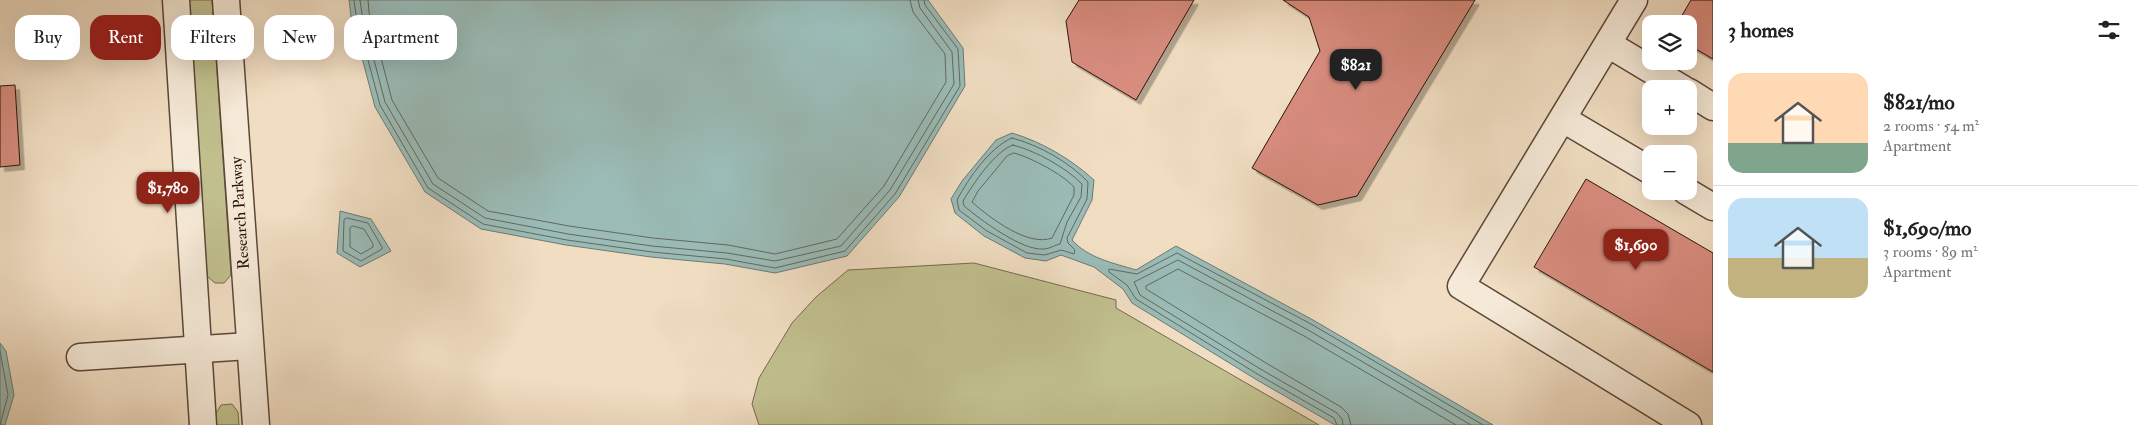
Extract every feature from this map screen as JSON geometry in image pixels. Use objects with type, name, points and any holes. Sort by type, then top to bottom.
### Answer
[{"type":"street","points":[[176,0],[203,425]]},
{"type":"street","name":"Research Parkway","points":[[226,0],[256,425]]},
{"type":"street","points":[[1634,0],[1461,286],[1688,425]]},
{"type":"street","points":[[1608,44],[1668,80]]},
{"type":"street","points":[[1697,97],[1713,107]]},
{"type":"street","points":[[1563,119],[1642,166]]},
{"type":"street","points":[[1697,198],[1713,207]]},
{"type":"street","points":[[80,356],[249,346]]},
{"type":"shaded area","points":[[188,0],[212,0],[213,15],[189,15]]},
{"type":"shaded area","points":[[192,60],[216,60],[231,275],[224,283],[215,283],[207,276]]},
{"type":"shaded area","points":[[974,263],[1116,300],[1116,308],[1319,425],[759,425],[752,404],[759,378],[792,323],[816,297],[848,270]]},
{"type":"shaded area","points":[[232,404],[238,412],[239,425],[216,425],[215,415],[221,405]]},
{"type":"water","points":[[349,0],[928,0],[963,48],[965,86],[899,197],[847,256],[775,273],[725,264],[651,257],[566,245],[481,229],[425,192],[375,107],[363,60],[457,60],[457,15],[351,15]]},
{"type":"water","points":[[1012,133],[1056,152],[1094,180],[1092,200],[1072,240],[1093,256],[1136,270],[1176,246],[1313,320],[1493,425],[1335,425],[1257,380],[1132,303],[1123,289],[1094,267],[1061,255],[1046,261],[1025,258],[984,236],[955,213],[951,199],[962,181],[996,140]]},
{"type":"water","points":[[340,211],[371,219],[391,251],[360,267],[337,253]]},
{"type":"water","points":[[0,343],[6,351],[14,395],[5,425],[0,425]]},
{"type":"building","points":[[1079,0],[1194,0],[1136,100],[1072,62],[1066,21]]},
{"type":"building","points":[[1283,0],[1475,0],[1357,196],[1318,205],[1252,168],[1320,51],[1309,17]]},
{"type":"building","points":[[1691,0],[1713,0],[1713,59],[1697,50],[1697,15],[1682,15]]},
{"type":"building","points":[[15,85],[20,165],[0,167],[0,86]]},
{"type":"building","points":[[1586,179],[1713,253],[1713,372],[1534,267]]}]
